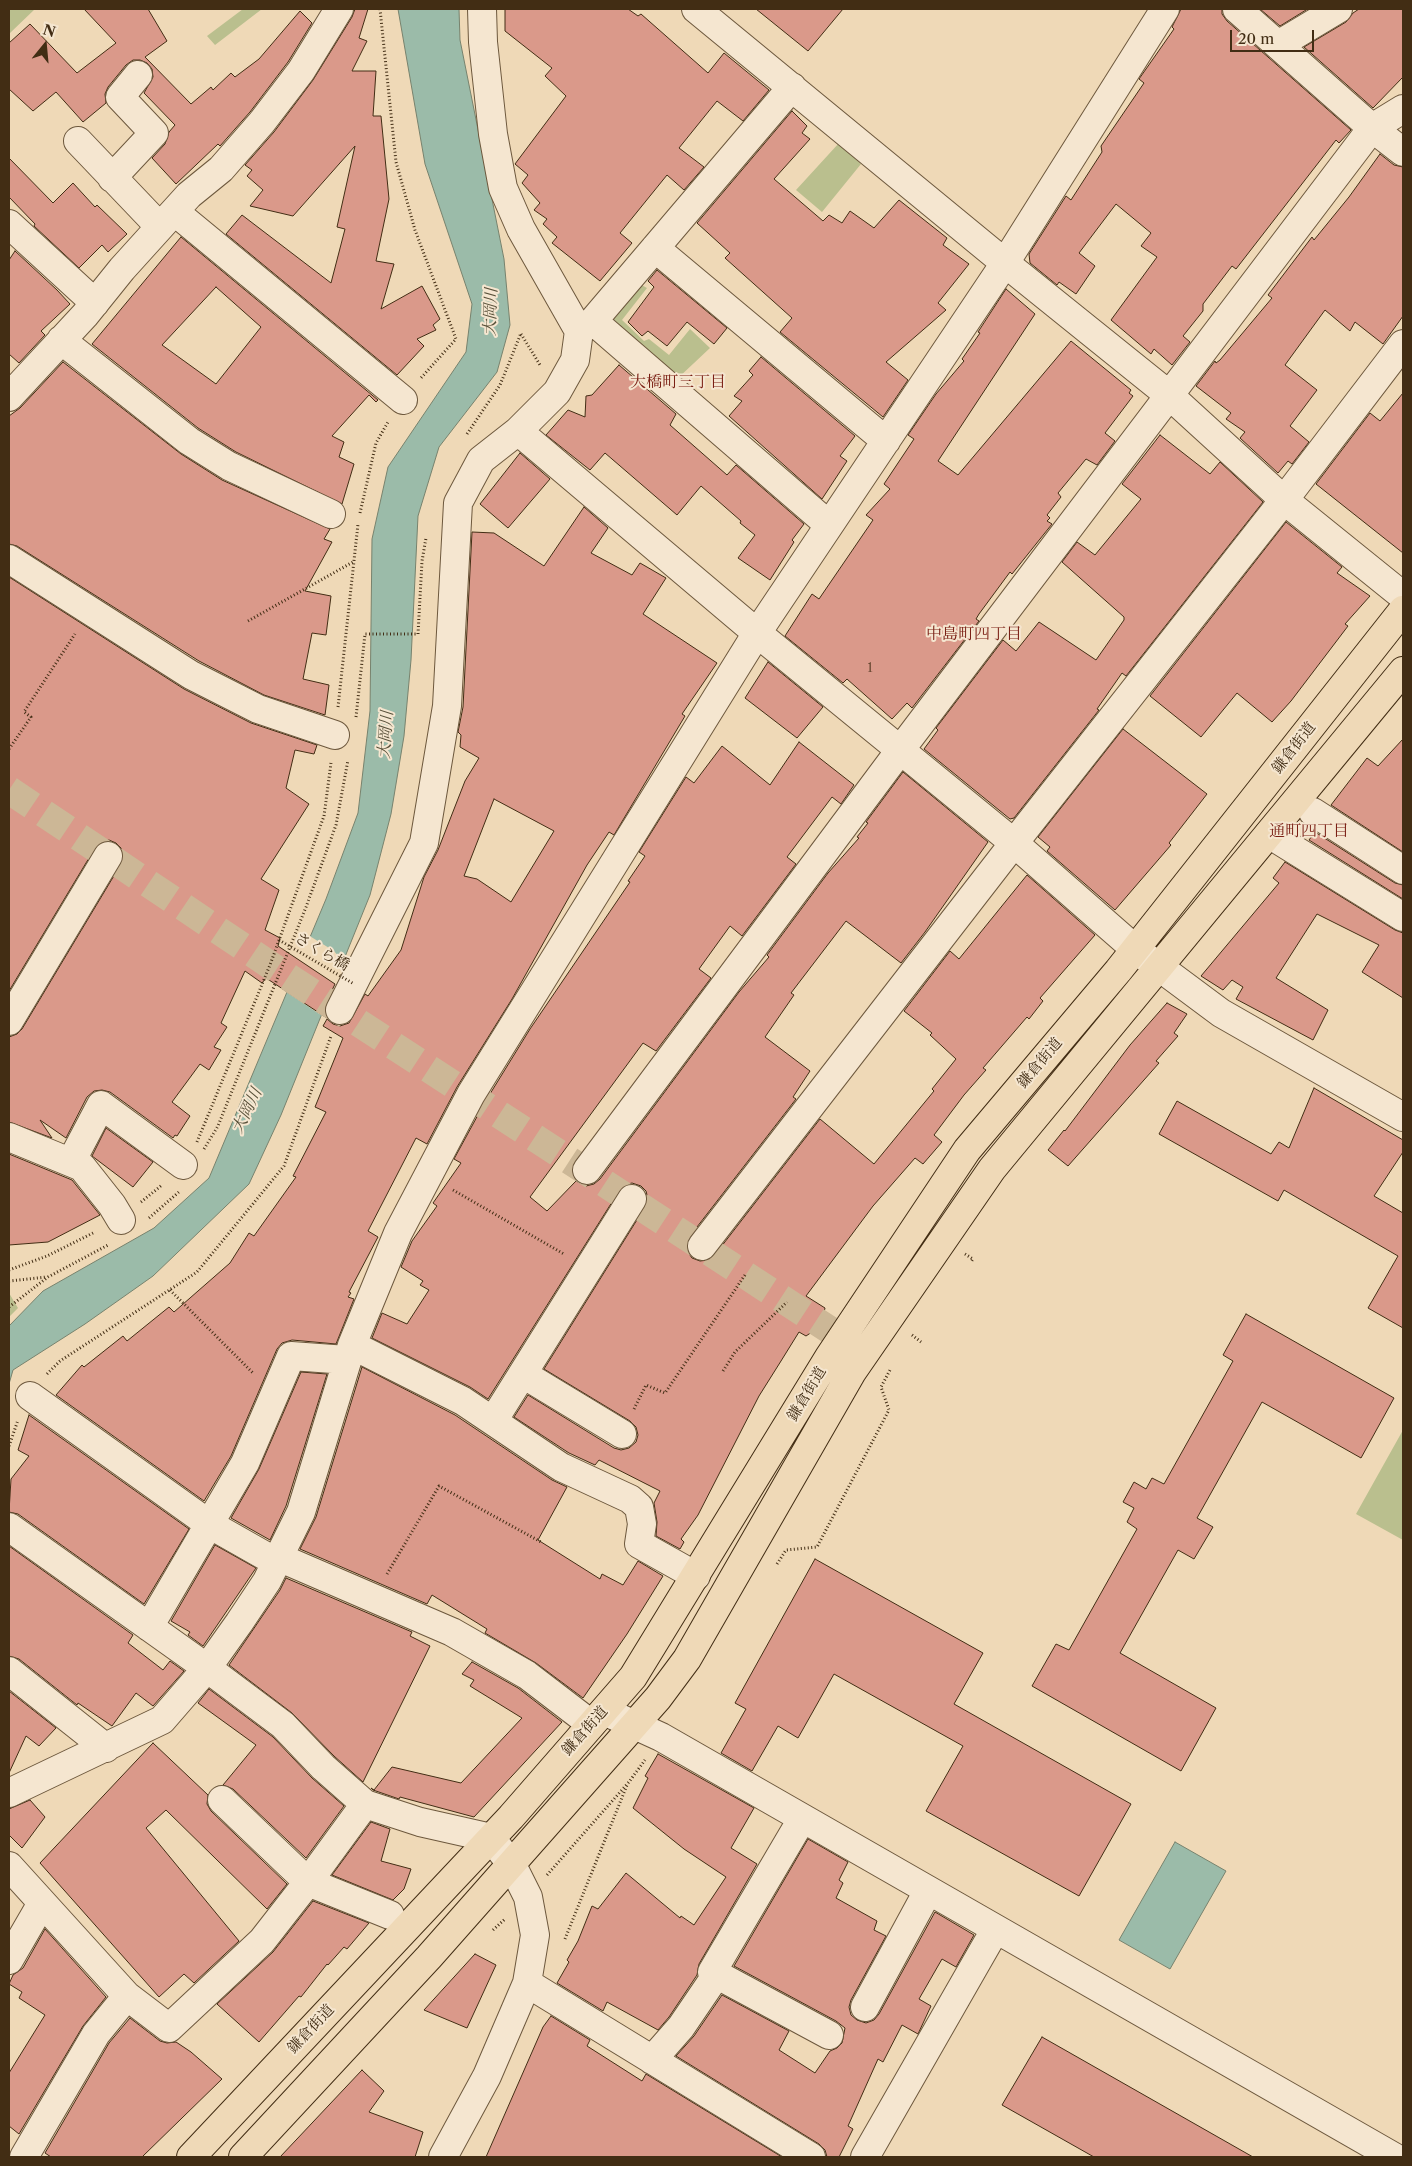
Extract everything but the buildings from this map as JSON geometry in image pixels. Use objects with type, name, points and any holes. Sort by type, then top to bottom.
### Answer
[{"type":"main road","name":"鎌倉街道","points":[[191,2157],[490,1838],[634,1677],[829,1357],[967,1150],[1135,950],[1403,610]]},
{"type":"main road","name":"鎌倉街道","points":[[243,2157],[512,1865],[635,1725],[687,1659],[852,1372],[992,1169],[1403,671]]},
{"type":"street","points":[[11,390],[95,303],[122,269],[189,195],[220,169],[262,122],[301,71],[339,9]]},
{"type":"street","points":[[482,9],[483,42],[492,125],[503,188],[521,230],[586,326],[830,524]]},
{"type":"street","points":[[696,9],[1169,395],[1284,500],[1403,596]]},
{"type":"street","points":[[9,1792],[162,1720],[207,1668],[267,1580],[301,1512],[349,1352],[398,1233],[471,1094],[757,633],[1005,263],[1166,9]]},
{"type":"street","points":[[1237,9],[1372,128],[1403,152]]},
{"type":"street","points":[[1278,45],[1338,9]]},
{"type":"street","points":[[112,178],[154,133],[120,97],[138,75]]},
{"type":"street","points":[[340,1010],[424,843],[447,706],[458,503],[481,460],[518,431],[557,392],[575,360],[586,326],[792,87]]},
{"type":"street","points":[[587,1170],[901,749],[1372,128],[1403,109]]},
{"type":"street","points":[[78,141],[112,178],[404,400]]},
{"type":"street","points":[[11,231],[95,303]]},
{"type":"street","points":[[655,248],[886,441]]},
{"type":"street","points":[[61,340],[189,441],[229,466],[331,514]]},
{"type":"street","points":[[702,1246],[1014,843],[1284,500],[1403,344]]},
{"type":"street","points":[[518,431],[757,633],[1014,843],[1135,950],[1221,1012],[1402,1114]]},
{"type":"street","points":[[9,559],[191,675],[249,704],[335,735]]},
{"type":"street","points":[[1313,812],[1403,870]]},
{"type":"street","points":[[1269,834],[1403,917]]},
{"type":"street","points":[[9,1020],[108,856]]},
{"type":"street","points":[[71,1162],[102,1105],[190,1167]]},
{"type":"street","points":[[9,1137],[82,1167],[112,1205],[126,1228]]},
{"type":"street","points":[[493,1421],[632,1199]]},
{"type":"street","points":[[150,1627],[245,1463],[291,1356],[349,1352],[463,1401],[561,1467],[630,1499],[639,1507],[642,1524],[639,1544],[696,1576]]},
{"type":"street","points":[[523,1374],[622,1434]]},
{"type":"street","points":[[30,1396],[209,1524],[277,1560],[452,1632],[597,1717],[635,1725],[661,1737],[1394,2157]]},
{"type":"street","points":[[9,1527],[207,1668],[282,1725],[323,1767],[365,1804],[420,1822],[490,1838],[512,1865],[528,1897],[535,1935],[527,1983],[487,2076],[443,2157]]},
{"type":"street","points":[[9,1671],[106,1748]]},
{"type":"street","points":[[222,1800],[308,1882],[390,1915]]},
{"type":"street","points":[[9,1866],[127,1996],[169,2028],[262,1942],[365,1804]]},
{"type":"street","points":[[802,1819],[712,1972],[829,2035]]},
{"type":"street","points":[[865,2006],[928,1891]]},
{"type":"street","points":[[9,1960],[42,1904]]},
{"type":"street","points":[[865,2157],[995,1930]]},
{"type":"street","points":[[652,2060],[681,2027],[717,1974]]},
{"type":"street","points":[[527,1983],[811,2157]]},
{"type":"street","points":[[24,2157],[96,2034],[127,1996]]},
{"type":"path","points":[[190,1167],[190,1158],[215,1101],[279,940],[324,816],[335,735],[356,537],[376,443],[404,400],[456,339],[414,230],[396,162],[380,9]]},
{"type":"path","points":[[248,621],[353,562]]},
{"type":"path","points":[[9,749],[31,717],[24,712],[90,610]]},
{"type":"path","points":[[365,634],[418,634]]},
{"type":"path","points":[[9,1306],[48,1277],[179,1193],[190,1167],[218,1126],[336,824]]},
{"type":"path","name":"さくら橋","points":[[279,940],[354,984]]},
{"type":"path","points":[[9,1446],[23,1404],[40,1381],[60,1360],[197,1272],[284,1166],[340,1010]]},
{"type":"path","points":[[9,1270],[126,1228],[167,1182],[190,1167]]},
{"type":"path","points":[[428,1176],[588,1268]]},
{"type":"path","points":[[965,1254],[973,1260],[971,1262]]},
{"type":"path","points":[[622,1434],[646,1385],[665,1393],[745,1274]]},
{"type":"path","points":[[9,1281],[48,1277]]},
{"type":"path","points":[[170,1290],[274,1395]]},
{"type":"path","points":[[723,1371],[735,1352],[787,1302]]},
{"type":"path","points":[[372,1598],[439,1486],[541,1542]]},
{"type":"path","points":[[564,1939],[629,1782]]},
{"type":"green space","points":[[9,9],[35,9],[10,33]]},
{"type":"green space","points":[[243,9],[262,9],[215,45],[207,36]]},
{"type":"green space","points":[[839,143],[861,164],[822,212],[796,190]]},
{"type":"green space","points":[[636,282],[647,288],[622,320],[644,341],[649,339],[669,355],[690,329],[710,348],[677,379],[605,321]]},
{"type":"green space","points":[[9,1293],[18,1308],[9,1317]]},
{"type":"green space","points":[[1403,1430],[1403,1540],[1356,1514]]},
{"type":"water","name":"大岡川","points":[[398,9],[459,9],[460,40],[504,259],[510,325],[497,372],[439,447],[418,516],[411,660],[404,736],[391,814],[370,895],[281,1115],[249,1184],[153,1276],[85,1324],[13,1370],[9,1384],[9,1326],[43,1291],[154,1228],[209,1178],[326,899],[358,813],[370,711],[372,539],[388,467],[466,352],[472,304],[425,164]]},
{"type":"water","points":[[1175,1842],[1226,1871],[1170,1969],[1119,1940]]},
{"type":"pier","points":[[308,935],[334,951],[345,964],[324,1017],[285,991]]},
{"type":"tunnel","points":[[9,790],[270,965],[842,1338]]},
{"type":"district","name":"大橋町三丁目","points":[[678,382]]},
{"type":"district","name":"中島町四丁目","points":[[974,634]]},
{"type":"district","name":"通町四丁目","points":[[1309,831]]}]
